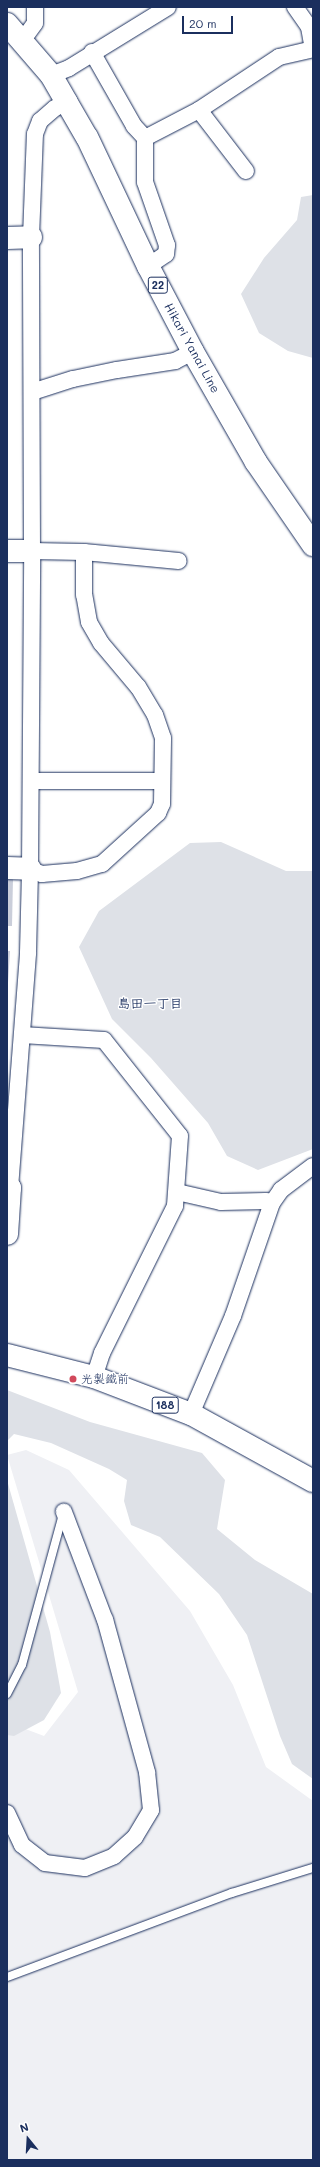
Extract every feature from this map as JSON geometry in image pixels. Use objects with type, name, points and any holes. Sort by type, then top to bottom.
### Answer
[{"type":"main road","name":"Hikari Yanai Line","points":[[7,24],[51,75],[87,137],[148,266],[193,352],[256,462],[313,545]]},
{"type":"main road","points":[[7,238],[31,237]]},
{"type":"main road","points":[[7,551],[32,551]]},
{"type":"main road","points":[[7,868],[30,869]]},
{"type":"main road","points":[[7,1234],[9,1188]]},
{"type":"main road","name":"188","points":[[7,1354],[94,1377],[191,1414],[313,1481]]},
{"type":"street","points":[[22,41],[35,23],[35,7]]},
{"type":"street","points":[[51,75],[69,68],[92,52],[168,7]]},
{"type":"street","points":[[145,138],[200,110],[279,57],[313,49],[309,27],[295,7]]},
{"type":"street","points":[[92,52],[134,126],[145,138],[145,182],[167,245],[166,254],[148,266]]},
{"type":"street","points":[[9,1188],[28,953],[32,781],[31,237],[35,134],[40,121],[55,108],[67,103]]},
{"type":"street","points":[[200,110],[246,171]]},
{"type":"street","points":[[32,392],[73,379],[117,370],[175,361],[193,352]]},
{"type":"street","points":[[32,551],[84,552],[179,561]]},
{"type":"street","points":[[30,869],[42,874],[77,871],[102,864],[158,813],[162,804],[162,738],[155,715],[138,687],[101,643],[89,622],[84,595],[84,552]]},
{"type":"street","points":[[32,781],[162,781]]},
{"type":"street","points":[[22,1035],[104,1040],[180,1136],[175,1206],[102,1353],[94,1377]]},
{"type":"street","points":[[191,1414],[233,1316],[272,1203],[281,1190],[313,1166]]},
{"type":"street","points":[[177,1192],[221,1202],[266,1200],[272,1203]]},
{"type":"street","points":[[7,1813],[22,1845],[46,1863],[85,1868],[114,1856],[135,1837],[151,1810],[147,1772],[105,1620],[64,1512]]},
{"type":"lane","points":[[7,1694],[22,1665],[64,1512]]},
{"type":"lane","points":[[7,1977],[238,1891],[313,1868]]},
{"type":"shaded area","points":[[313,195],[313,358],[288,351],[259,333],[241,294],[264,258],[297,220],[301,197]]},
{"type":"shaded area","points":[[221,842],[286,871],[313,871],[313,1149],[258,1170],[227,1156],[208,1123],[151,1058],[112,1019],[79,947],[99,911],[190,843]]},
{"type":"shaded area","points":[[7,1390],[90,1422],[202,1453],[225,1480],[217,1529],[255,1560],[313,1594],[313,1779],[292,1764],[280,1736],[247,1635],[219,1594],[160,1537],[131,1525],[124,1501],[127,1480],[109,1469],[51,1443],[14,1434],[7,1441]]},
{"type":"shaded area","points":[[26,1450],[69,1470],[190,1611],[233,1685],[266,1767],[313,1801],[313,2160],[7,2160],[7,1722],[44,1736],[78,1692],[7,1455]]},
{"type":"shaded area","points":[[7,1480],[50,1632],[61,1693],[44,1720],[14,1736],[7,1735]]},
{"type":"building","points":[[7,878],[13,878],[12,926],[7,926]]},
{"type":"building","points":[[7,951],[10,951],[8,983],[7,983]]},
{"type":"place","name":"光製鐵前","points":[[73,1379]]},
{"type":"district","name":"島田一丁目","points":[[150,1003]]}]
